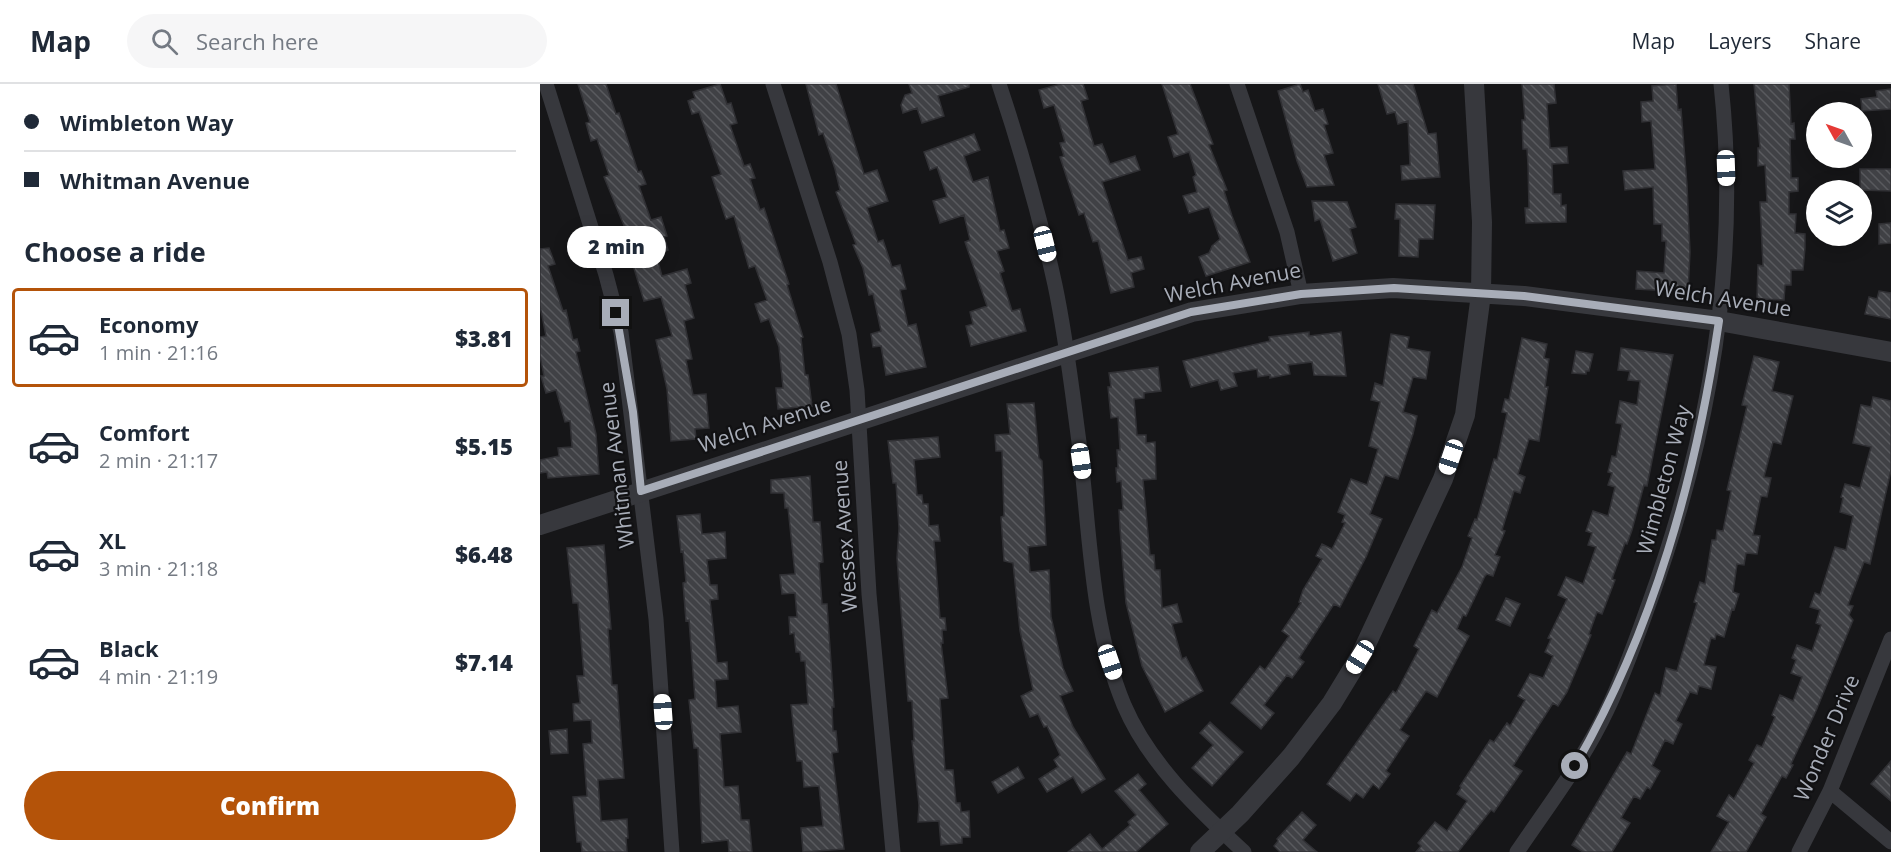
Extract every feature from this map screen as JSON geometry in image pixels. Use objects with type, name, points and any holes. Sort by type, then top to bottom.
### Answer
[{"type":"street","name":"Whitman Avenue","points":[[546,84],[593,233],[621,332],[656,619],[672,852]]},
{"type":"street","name":"Wessex Avenue","points":[[773,84],[830,262],[849,334],[858,419],[869,594],[893,852]]},
{"type":"street","points":[[999,84],[1025,161],[1056,286],[1096,592],[1110,662],[1125,706],[1147,746],[1174,783],[1244,852]]},
{"type":"street","points":[[1237,84],[1287,232],[1301,294]]},
{"type":"street","points":[[1200,852],[1222,832],[1291,757],[1332,704],[1360,657],[1401,574],[1443,479],[1465,415],[1481,294],[1482,222],[1474,84]]},
{"type":"street","name":"Wimbleton Way","points":[[1517,852],[1575,766],[1607,711],[1642,623],[1679,518],[1707,406],[1719,321],[1727,213],[1725,123],[1721,84]]},
{"type":"street","name":"Welch Avenue","points":[[540,525],[858,419],[1191,312],[1301,294],[1394,288],[1524,296],[1719,321],[1891,352]]},
{"type":"street","name":"Wonder Drive","points":[[1799,852],[1830,791],[1891,639]]},
{"type":"street","points":[[1830,791],[1891,842]]},
{"type":"building","points":[[578,84],[606,84],[616,114],[619,113],[638,172],[641,171],[646,184],[639,186],[651,220],[661,217],[667,236],[664,237],[668,250],[656,254],[662,276],[687,269],[691,283],[685,285],[694,318],[684,321],[692,359],[686,360],[693,395],[706,394],[709,428],[695,429],[696,439],[671,441],[667,389],[656,340],[672,336],[661,297],[644,301],[622,229],[625,228],[604,177],[609,175],[597,139],[591,141],[586,123],[590,122]]},
{"type":"building","points":[[720,84],[727,104],[731,103],[737,123],[730,125],[744,166],[750,164],[755,178],[750,179],[760,210],[764,208],[789,284],[787,285],[803,337],[801,338],[805,375],[808,375],[812,406],[778,409],[776,388],[783,388],[779,347],[769,319],[761,322],[755,304],[767,300],[755,266],[749,268],[734,216],[726,219],[712,177],[721,174],[699,112],[692,114],[688,101],[695,98],[693,92]]},
{"type":"building","points":[[806,84],[836,84],[864,174],[877,170],[888,201],[867,208],[878,242],[883,240],[892,267],[900,265],[906,289],[900,290],[908,326],[916,324],[926,367],[886,375],[881,346],[873,347],[871,334],[881,331],[873,294],[869,295],[863,268],[853,245],[856,244],[836,192],[840,190],[835,169],[823,133],[819,135]]},
{"type":"building","points":[[909,84],[969,84],[969,87],[938,96],[944,116],[922,123],[917,108],[903,113],[901,105],[905,95],[912,93]]},
{"type":"building","points":[[1061,84],[1083,84],[1088,99],[1081,101],[1094,146],[1102,144],[1110,164],[1135,156],[1140,170],[1102,182],[1128,260],[1141,257],[1144,269],[1131,273],[1134,287],[1111,293],[1098,241],[1093,242],[1084,213],[1079,215],[1060,157],[1064,156],[1060,143],[1065,142],[1054,105],[1044,108],[1039,90]]},
{"type":"building","points":[[1162,84],[1190,84],[1213,144],[1209,145],[1227,190],[1224,191],[1250,262],[1206,276],[1199,257],[1209,253],[1212,246],[1220,239],[1209,207],[1189,213],[1183,196],[1197,192],[1193,177],[1196,175],[1189,152],[1174,157],[1168,137],[1178,134]]},
{"type":"building","points":[[1300,84],[1303,92],[1308,90],[1315,111],[1323,109],[1328,124],[1324,125],[1333,153],[1324,155],[1334,185],[1307,187],[1297,161],[1278,91]]},
{"type":"building","points":[[1378,84],[1413,84],[1428,134],[1436,133],[1440,177],[1402,180],[1401,166],[1410,165],[1408,121],[1398,124],[1395,112],[1387,114]]},
{"type":"building","points":[[1522,84],[1554,84],[1556,103],[1547,104],[1550,148],[1567,147],[1568,163],[1552,164],[1553,194],[1561,194],[1561,206],[1566,205],[1566,222],[1526,223],[1525,208],[1529,208],[1528,165],[1527,149],[1523,149],[1522,120],[1525,120]]},
{"type":"building","points":[[1676,84],[1678,110],[1681,109],[1687,185],[1690,252],[1688,292],[1636,289],[1637,271],[1664,273],[1666,241],[1662,241],[1662,224],[1654,224],[1653,187],[1625,190],[1623,171],[1655,169],[1651,121],[1642,122],[1641,102],[1653,101],[1652,86]]},
{"type":"building","points":[[1754,84],[1789,84],[1791,124],[1794,123],[1795,139],[1790,139],[1791,178],[1798,178],[1798,191],[1789,192],[1789,214],[1796,214],[1795,233],[1805,234],[1805,248],[1803,270],[1791,270],[1791,285],[1785,285],[1784,300],[1757,299],[1758,265],[1763,266],[1760,202],[1767,202],[1765,165],[1758,166],[1758,148],[1760,148]]},
{"type":"building","points":[[1891,89],[1891,109],[1872,110],[1872,102],[1861,102],[1861,99],[1877,97],[1876,91]]},
{"type":"building","points":[[974,134],[980,150],[964,156],[973,182],[988,177],[1000,231],[1004,230],[1009,248],[997,251],[1004,271],[1000,273],[1012,311],[1020,309],[1026,331],[971,346],[966,326],[973,324],[970,312],[987,306],[965,242],[970,240],[964,215],[940,223],[933,201],[947,197],[937,167],[930,170],[924,152]]},
{"type":"building","points":[[1860,169],[1891,169],[1891,191],[1872,190],[1872,180],[1860,180]]},
{"type":"building","points":[[1312,201],[1347,202],[1356,227],[1350,229],[1357,253],[1333,261],[1320,219],[1315,221]]},
{"type":"building","points":[[1396,204],[1435,205],[1433,239],[1419,239],[1418,257],[1399,256],[1400,219],[1395,219]]},
{"type":"building","points":[[1891,223],[1891,243],[1879,244],[1879,224]]},
{"type":"building","points":[[549,248],[555,264],[548,266],[563,311],[566,310],[573,340],[577,339],[580,351],[576,352],[596,434],[599,474],[548,478],[547,472],[540,473],[540,460],[559,456],[558,448],[572,447],[570,421],[565,422],[556,390],[546,393],[541,376],[544,376],[540,356],[540,337],[546,336],[540,306],[540,249]]},
{"type":"building","points":[[1879,291],[1891,293],[1891,319],[1865,314],[1869,297],[1877,299]]},
{"type":"building","points":[[1309,332],[1309,336],[1341,332],[1346,376],[1314,375],[1312,362],[1288,365],[1290,374],[1270,378],[1270,375],[1258,377],[1257,369],[1233,373],[1237,386],[1221,390],[1218,380],[1191,387],[1183,361],[1270,341],[1269,337]]},
{"type":"building","points":[[1391,334],[1409,337],[1407,348],[1430,352],[1426,379],[1413,377],[1403,412],[1417,416],[1413,434],[1398,479],[1385,475],[1370,514],[1382,519],[1366,557],[1340,607],[1334,604],[1299,658],[1304,662],[1292,678],[1287,675],[1264,705],[1274,713],[1261,729],[1231,703],[1260,666],[1265,670],[1289,636],[1282,631],[1301,603],[1299,602],[1303,590],[1322,559],[1316,556],[1322,544],[1332,549],[1345,523],[1342,522],[1345,515],[1338,512],[1351,479],[1367,485],[1378,449],[1369,446],[1380,402],[1371,400],[1375,383],[1383,386]]},
{"type":"building","points":[[1522,338],[1547,344],[1544,358],[1549,359],[1545,387],[1548,387],[1539,441],[1529,439],[1518,474],[1525,477],[1520,493],[1514,491],[1502,530],[1505,531],[1495,555],[1500,557],[1493,576],[1487,574],[1485,576],[1466,616],[1463,615],[1457,629],[1469,636],[1437,697],[1426,691],[1400,730],[1409,736],[1386,771],[1390,774],[1379,789],[1373,784],[1363,798],[1356,793],[1350,801],[1327,784],[1393,691],[1396,693],[1419,649],[1414,646],[1432,610],[1437,613],[1462,567],[1472,538],[1468,536],[1475,519],[1477,520],[1494,459],[1497,460],[1507,413],[1502,412],[1505,399],[1509,400]]},
{"type":"building","points":[[1621,348],[1673,355],[1647,486],[1644,485],[1632,530],[1612,579],[1615,580],[1602,614],[1597,612],[1589,634],[1591,635],[1567,692],[1558,706],[1553,703],[1513,766],[1522,771],[1494,812],[1491,810],[1458,852],[1416,852],[1421,846],[1418,843],[1435,822],[1447,831],[1467,801],[1457,794],[1460,786],[1490,740],[1494,742],[1507,723],[1510,726],[1525,700],[1518,696],[1530,674],[1543,678],[1553,656],[1545,652],[1551,639],[1548,638],[1567,599],[1558,595],[1566,577],[1583,584],[1596,547],[1588,545],[1592,533],[1586,531],[1593,511],[1608,516],[1615,487],[1608,485],[1612,473],[1608,472],[1612,456],[1616,457],[1622,424],[1616,423],[1620,401],[1637,405],[1640,381],[1628,380],[1630,371],[1618,370]]},
{"type":"building","points":[[1576,351],[1593,354],[1589,371],[1586,371],[1586,374],[1572,373]]},
{"type":"building","points":[[1754,356],[1779,362],[1772,391],[1793,396],[1781,444],[1773,442],[1764,477],[1771,478],[1767,497],[1761,496],[1753,535],[1760,536],[1757,554],[1746,553],[1744,565],[1737,564],[1733,592],[1739,594],[1734,610],[1732,609],[1724,637],[1716,634],[1715,639],[1711,638],[1704,665],[1716,667],[1711,689],[1699,686],[1697,694],[1690,692],[1676,721],[1682,724],[1673,744],[1665,740],[1652,766],[1660,771],[1650,789],[1647,787],[1640,799],[1634,796],[1621,818],[1630,823],[1612,852],[1583,852],[1572,845],[1627,752],[1631,754],[1655,693],[1660,696],[1666,668],[1677,671],[1697,603],[1694,602],[1700,582],[1705,584],[1712,540],[1716,540],[1717,530],[1723,531],[1731,491],[1727,490],[1747,406],[1742,405]]},
{"type":"building","points":[[1158,367],[1161,391],[1144,393],[1144,398],[1134,399],[1137,435],[1146,435],[1146,443],[1155,442],[1156,479],[1143,480],[1150,555],[1154,555],[1155,570],[1160,570],[1162,608],[1177,604],[1182,622],[1172,624],[1182,659],[1186,657],[1203,691],[1165,712],[1142,666],[1126,603],[1119,510],[1123,510],[1121,481],[1117,482],[1116,468],[1118,468],[1117,450],[1120,450],[1118,417],[1111,418],[1108,387],[1111,387],[1109,373]]},
{"type":"building","points":[[1873,397],[1891,401],[1891,470],[1870,564],[1864,562],[1848,605],[1853,606],[1849,615],[1853,620],[1816,711],[1791,764],[1793,765],[1786,778],[1782,776],[1761,814],[1766,817],[1746,852],[1711,852],[1729,822],[1717,816],[1729,795],[1734,799],[1754,763],[1749,760],[1757,745],[1762,747],[1775,717],[1772,715],[1780,695],[1793,701],[1802,677],[1791,673],[1796,660],[1792,658],[1797,645],[1812,651],[1821,625],[1816,623],[1820,610],[1810,607],[1815,593],[1820,595],[1835,547],[1846,550],[1853,516],[1840,512],[1843,498],[1841,497],[1845,484],[1860,488],[1871,447],[1853,443],[1861,405],[1871,407]]},
{"type":"building","points":[[1034,403],[1039,458],[1042,461],[1046,545],[1028,547],[1030,572],[1049,570],[1051,617],[1063,668],[1073,691],[1060,696],[1073,727],[1105,779],[1082,793],[1073,777],[1047,792],[1039,779],[1058,767],[1054,760],[1060,755],[1047,726],[1044,727],[1038,714],[1030,717],[1021,696],[1033,690],[1020,631],[1013,563],[1004,561],[1001,517],[1004,516],[1002,451],[996,451],[995,435],[1010,434],[1007,404]]},
{"type":"building","points":[[938,437],[940,457],[914,460],[917,495],[922,495],[923,504],[928,504],[929,526],[938,525],[940,541],[934,541],[940,618],[945,618],[946,630],[942,630],[943,643],[941,643],[948,698],[940,699],[945,770],[953,770],[956,803],[960,803],[961,812],[969,811],[970,837],[962,837],[962,843],[941,845],[939,821],[918,822],[919,805],[912,741],[914,741],[912,701],[908,701],[897,558],[899,528],[896,483],[893,483],[888,441]]},
{"type":"building","points":[[810,476],[813,522],[820,522],[823,562],[819,563],[822,604],[827,604],[834,707],[832,707],[833,731],[836,731],[838,752],[832,753],[844,849],[803,852],[801,828],[823,826],[819,786],[804,787],[802,761],[797,761],[791,705],[808,704],[805,661],[801,661],[800,652],[796,652],[794,633],[790,634],[789,617],[797,617],[795,593],[782,594],[780,575],[795,574],[788,508],[785,508],[784,493],[771,493],[771,480]]},
{"type":"building","points":[[700,514],[702,534],[725,532],[726,558],[707,560],[710,585],[717,585],[718,599],[710,600],[717,663],[727,662],[728,679],[715,680],[717,708],[738,706],[741,732],[720,734],[724,787],[738,786],[741,820],[749,820],[752,852],[729,852],[728,840],[702,843],[698,748],[694,748],[689,700],[695,699],[689,620],[686,621],[683,583],[686,582],[677,516]]},
{"type":"building","points":[[604,545],[611,629],[608,629],[612,685],[617,685],[624,778],[598,780],[601,821],[627,819],[627,852],[582,852],[581,842],[577,842],[573,797],[587,796],[583,744],[592,743],[591,720],[574,721],[573,704],[580,703],[577,676],[584,676],[578,603],[573,603],[567,548]]},
{"type":"building","points":[[1506,598],[1520,604],[1510,626],[1496,620]]},
{"type":"building","points":[[1210,722],[1243,752],[1212,786],[1192,768],[1213,745],[1200,733]]},
{"type":"building","points":[[567,729],[568,753],[551,754],[549,731]]},
{"type":"building","points":[[1891,761],[1891,801],[1871,784]]},
{"type":"building","points":[[1018,767],[1024,778],[998,793],[992,782]]},
{"type":"building","points":[[1138,774],[1146,784],[1139,790],[1168,824],[1136,852],[1068,852],[1090,834],[1102,849],[1130,825],[1128,822],[1136,815],[1115,791]]},
{"type":"building","points":[[1302,812],[1316,825],[1303,840],[1317,852],[1280,852],[1274,846],[1277,839]]},
{"type":"route","points":[[616,313],[633,412],[641,491],[1191,312],[1301,294],[1349,289],[1394,288],[1524,296],[1719,321],[1707,406],[1676,529],[1607,711],[1575,766]]}]
